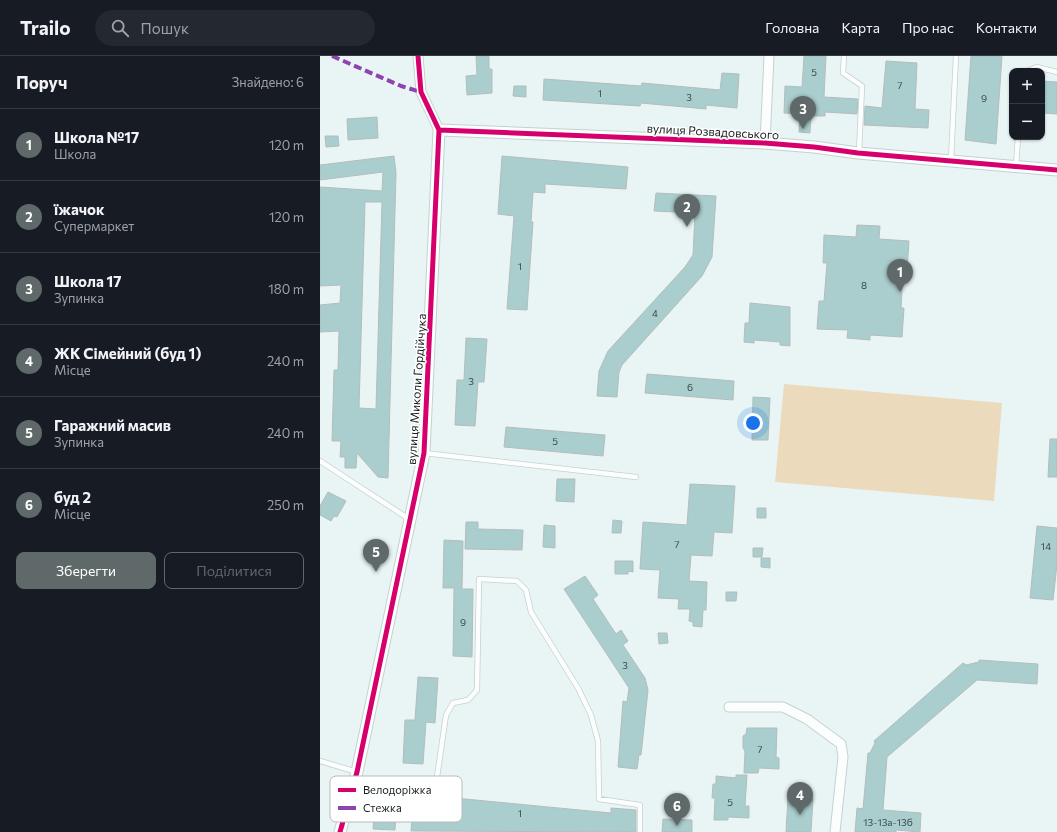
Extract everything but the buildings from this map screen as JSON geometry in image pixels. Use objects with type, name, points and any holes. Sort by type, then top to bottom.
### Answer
[{"type":"street","points":[[418,56],[421,92],[439,130]]},
{"type":"street","points":[[765,143],[769,56]]},
{"type":"street","name":"вулиця Розвадовського","points":[[439,130],[765,143],[814,147],[858,153],[1057,170]]},
{"type":"street","name":"вулиця Миколи Гордійчука","points":[[356,776],[424,453],[439,130]]},
{"type":"street","points":[[729,707],[783,707],[807,719],[841,744],[843,757],[835,832]]},
{"type":"street","name":"вулиця Миколи Гордійчука","points":[[340,832],[343,822]]},
{"type":"lane","points":[[844,56],[843,73],[862,86],[858,153]]},
{"type":"lane","points":[[951,161],[956,56]]},
{"type":"lane","points":[[1045,69],[1057,72]]},
{"type":"lane","points":[[1016,166],[1018,140]]},
{"type":"lane","points":[[424,453],[636,477]]},
{"type":"lane","points":[[320,461],[411,520]]},
{"type":"lane","points":[[437,776],[446,715],[453,703],[468,700],[476,690],[479,579],[517,581],[526,590],[531,612],[578,688],[591,715],[598,741],[599,799],[640,805],[640,832]]},
{"type":"lane","points":[[320,761],[357,772]]},
{"type":"shaded area","points":[[784,384],[1002,403],[994,501],[775,482]]},
{"type":"marked path","points":[[332,56],[401,86],[421,92]]},
{"type":"cycle path","points":[[356,776],[424,453],[439,130],[421,92],[418,56]]},
{"type":"cycle path","points":[[439,130],[765,143],[814,147],[858,153],[1057,170]]},
{"type":"cycle path","points":[[340,832],[343,822]]},
{"type":"place","name":"Школа 17","points":[[803,129]]},
{"type":"place","name":"їжачок","points":[[687,227]]},
{"type":"place","name":"Школа №17","points":[[900,292]]},
{"type":"place","name":"Гаражний масив","points":[[376,572]]},
{"type":"place","name":"ЖК Сімейний (буд 1)","points":[[800,815]]},
{"type":"place","name":"буд 2","points":[[677,826]]}]
